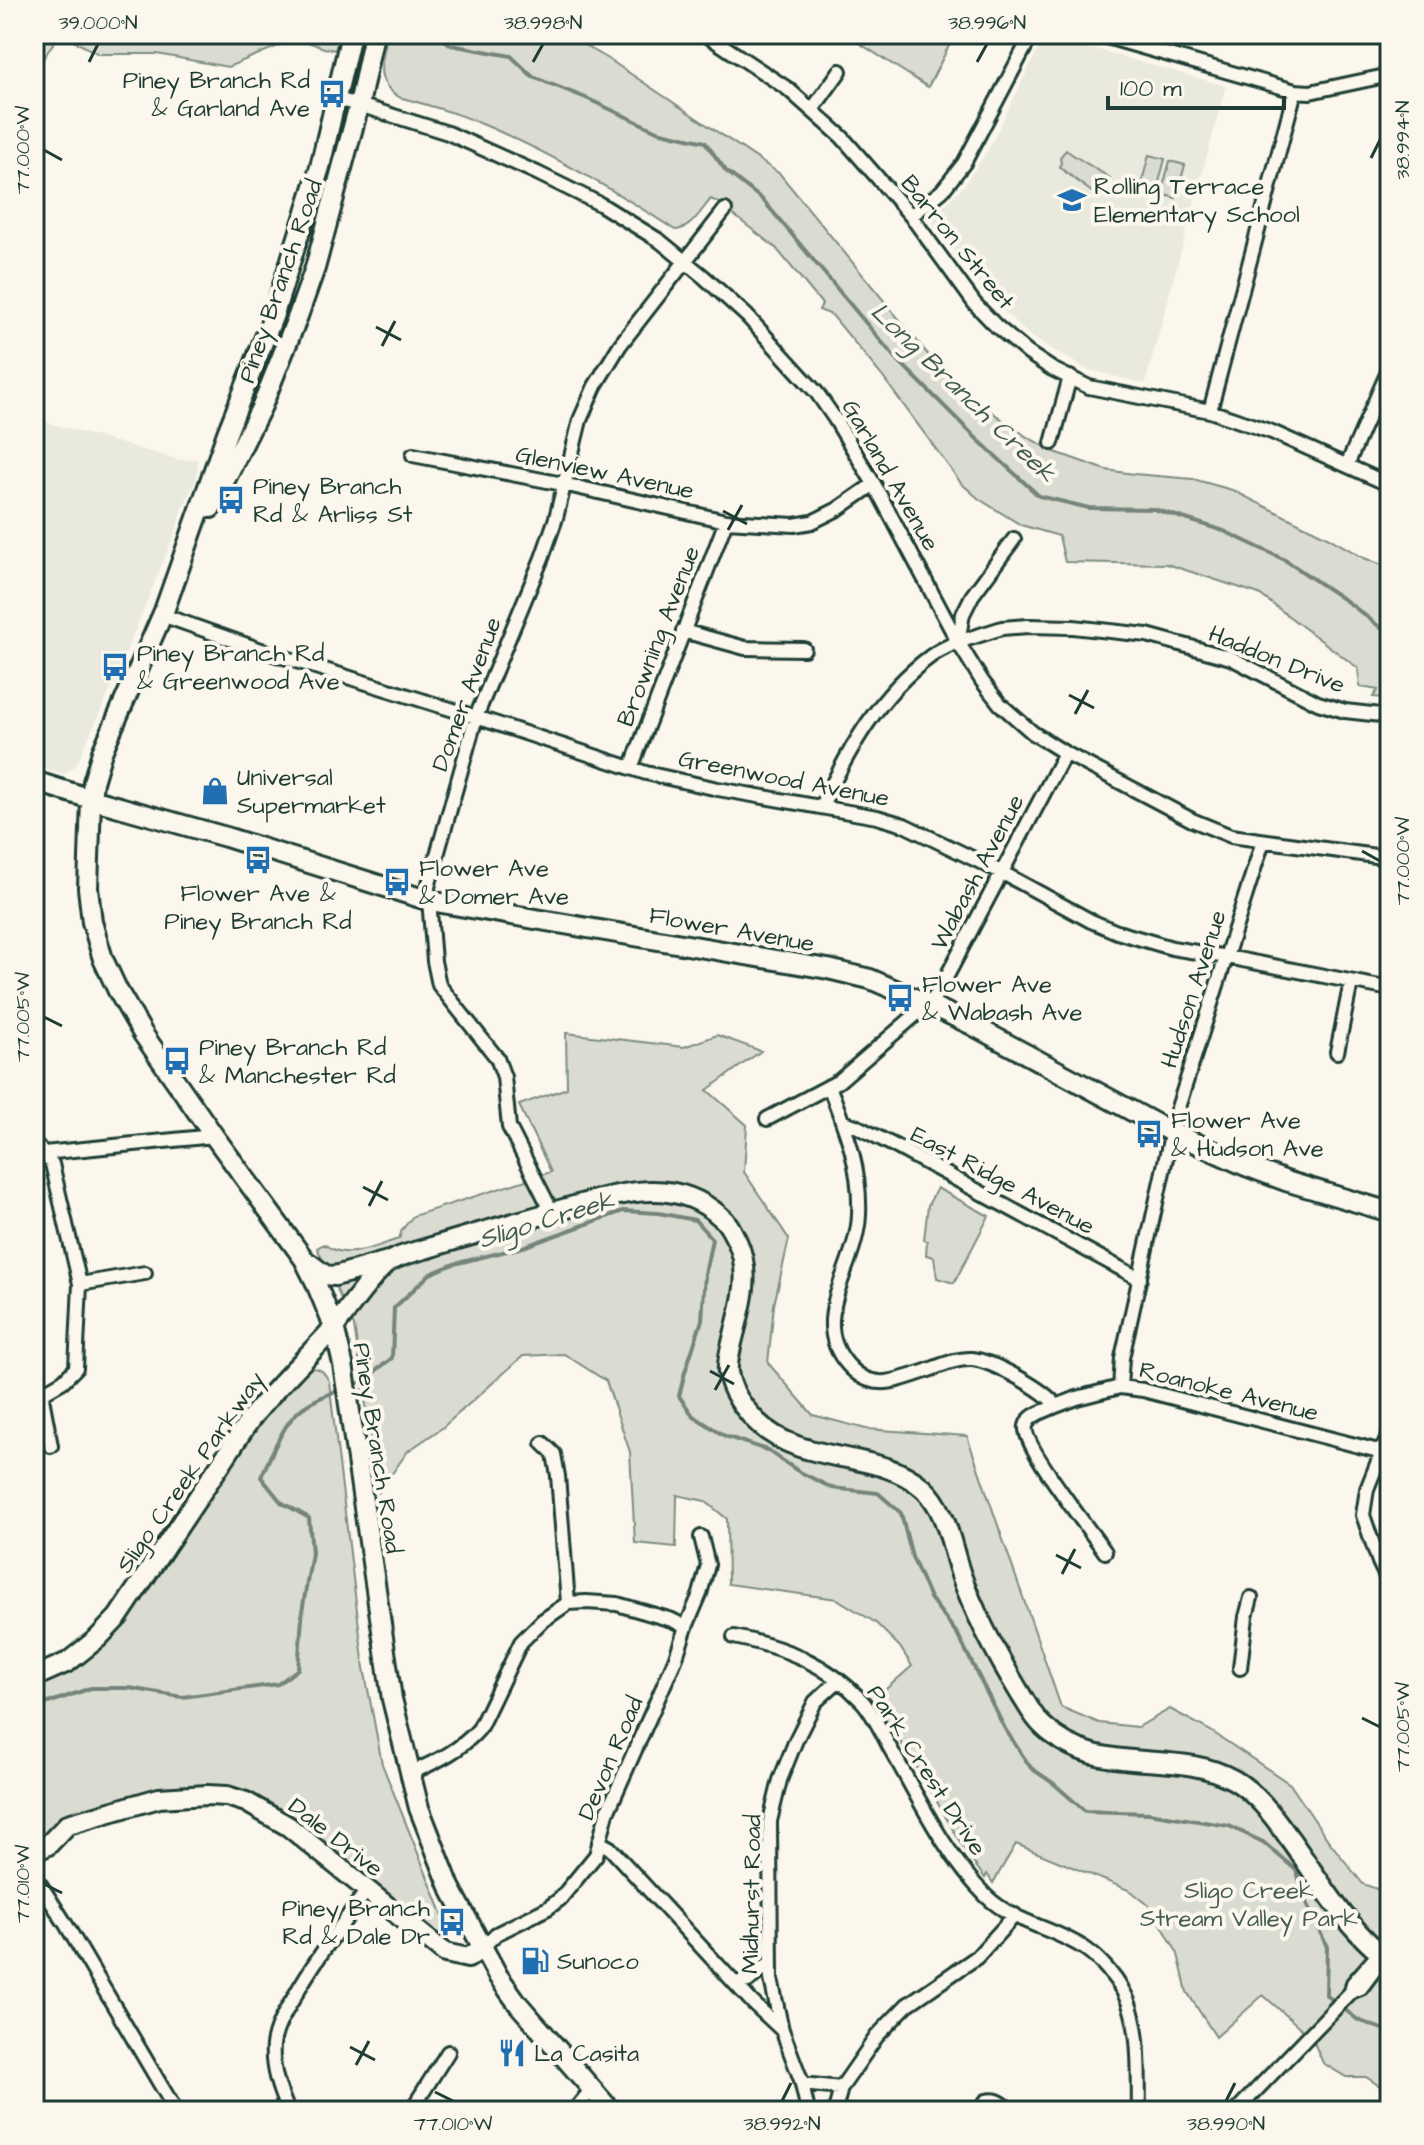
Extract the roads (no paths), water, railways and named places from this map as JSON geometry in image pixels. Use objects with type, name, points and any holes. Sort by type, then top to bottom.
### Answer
[{"type":"street","name":"Piney Branch Road","points":[[351,34],[313,192],[273,317],[227,433],[178,575],[102,752],[93,782],[88,888],[92,922],[103,959],[143,1034],[304,1259],[315,1281],[334,1327],[343,1364],[392,1699],[419,1808],[450,1887],[498,1976],[519,2005],[611,2111]]},
{"type":"street","name":"Piney Branch Road","points":[[178,575],[273,381],[315,268],[359,105],[374,34]]},
{"type":"street","name":"Barron Street","points":[[705,34],[788,89],[842,137],[911,216],[975,304],[1028,353],[1052,369],[1089,387],[1210,411],[1272,432],[1390,485]]},
{"type":"street","points":[[911,216],[942,191],[964,163],[1032,34]]},
{"type":"street","points":[[1096,34],[1295,91],[1310,92],[1390,75]]},
{"type":"street","points":[[812,110],[840,71]]},
{"type":"street","points":[[1210,411],[1295,91]]},
{"type":"street","name":"Garland Avenue","points":[[337,99],[448,133],[587,198],[660,241],[747,316],[817,393],[835,419],[982,681],[1000,704],[1033,733],[1192,820],[1231,836],[1390,858]]},
{"type":"street","name":"Domer Avenue","points":[[552,1212],[509,1127],[504,1077],[497,1058],[439,985],[428,887],[476,717],[542,558],[556,518],[580,420],[597,381],[620,345],[725,210]]},
{"type":"street","points":[[1347,465],[1390,367]]},
{"type":"street","points":[[1052,443],[1070,377]]},
{"type":"street","points":[[227,433],[246,439]]},
{"type":"street","name":"Glenview Avenue","points":[[413,455],[563,484],[726,521],[794,525],[812,522],[838,509],[874,484]]},
{"type":"street","name":"Browning Avenue","points":[[631,768],[726,521]]},
{"type":"street","points":[[958,642],[963,614],[1014,539]]},
{"type":"street","name":"Greenwood Avenue","points":[[162,615],[267,652],[646,773],[877,817],[904,825],[1117,932],[1172,948],[1390,989]]},
{"type":"street","name":"Haddon Drive","points":[[822,806],[841,765],[888,694],[932,654],[1002,628],[1073,627],[1147,635],[1231,658],[1318,703],[1345,711],[1390,716]]},
{"type":"street","points":[[683,631],[745,648],[804,649]]},
{"type":"street","name":"Wabash Avenue","points":[[767,1119],[839,1081],[939,991],[1065,753]]},
{"type":"street","name":"Flower Avenue","points":[[34,781],[430,901],[828,969],[870,979],[972,1025],[1171,1132],[1246,1166],[1390,1212]]},
{"type":"street","name":"Hudson Avenue","points":[[1120,1387],[1122,1358],[1171,1132],[1263,841]]},
{"type":"street","points":[[1337,1052],[1351,982]]},
{"type":"street","points":[[829,1086],[856,1163],[859,1219],[854,1247],[831,1315],[831,1330],[838,1354],[858,1376],[877,1383],[893,1382],[959,1360],[984,1362],[1043,1392],[1056,1406],[1033,1416],[1026,1425],[1026,1435],[1039,1461],[1105,1552]]},
{"type":"street","name":"East Ridge Avenue","points":[[843,1122],[880,1138],[1140,1279]]},
{"type":"street","points":[[37,1150],[214,1136]]},
{"type":"street","points":[[37,1150],[52,1164],[80,1284],[76,1368],[63,1381],[42,1394],[51,1446]]},
{"type":"street","points":[[304,1259],[325,1275],[335,1276],[507,1224],[609,1196],[646,1190],[678,1192],[703,1203],[726,1220],[742,1251],[745,1269],[745,1285],[728,1371],[740,1402],[760,1425],[785,1441],[817,1453],[880,1466],[907,1476],[927,1491],[938,1508],[962,1576],[996,1654],[1043,1726],[1066,1743],[1092,1755],[1210,1770],[1236,1781],[1269,1809],[1358,1933],[1385,1956],[1361,1988],[1349,1995],[1236,2111]]},
{"type":"street","name":"Sligo Creek Parkway","points":[[34,1677],[68,1662],[118,1617],[251,1419],[334,1327],[388,1261]]},
{"type":"street","points":[[80,1284],[145,1273]]},
{"type":"street","name":"Roanoke Avenue","points":[[1056,1406],[1120,1387],[1143,1390],[1386,1453]]},
{"type":"street","points":[[1390,1431],[1386,1453],[1367,1489],[1363,1515],[1390,1585]]},
{"type":"street","points":[[543,1443],[554,1454],[558,1476],[568,1603]]},
{"type":"street","name":"Devon Road","points":[[482,1948],[496,1934],[560,1899],[596,1855],[607,1813],[675,1660],[700,1594],[708,1565],[701,1537]]},
{"type":"street","points":[[1240,1668],[1251,1598]]},
{"type":"street","points":[[409,1774],[444,1758],[469,1740],[479,1729],[521,1642],[542,1621],[568,1603],[617,1604],[686,1627]]},
{"type":"street","name":"Park Crest Drive","points":[[734,1637],[796,1654],[839,1680],[865,1704],[956,1861],[985,1895],[1021,1920],[1088,1951],[1115,1978],[1134,2021],[1139,2111]]},
{"type":"street","name":"Midhurst Road","points":[[808,2111],[802,2084],[782,2030],[771,1979],[770,1821],[780,1780],[796,1740],[815,1702],[839,1680]]},
{"type":"street","name":"Dale Drive","points":[[34,1852],[48,1845],[68,1824],[159,1798],[227,1796],[246,1802],[288,1826],[445,1953],[468,1958],[482,1948]]},
{"type":"street","name":"Dale Drive","points":[[34,1843],[55,1837]]},
{"type":"street","points":[[599,1842],[610,1848],[782,2030]]},
{"type":"street","points":[[34,1875],[176,2111]]},
{"type":"street","points":[[288,2111],[275,2074],[273,2049],[280,2021],[309,1970],[367,1890]]},
{"type":"street","points":[[835,2111],[841,2088],[877,2036],[907,2005],[977,1957],[1015,1915]]},
{"type":"street","points":[[735,1983],[748,1981],[770,1963]]},
{"type":"street","points":[[411,2111],[448,2052]]},
{"type":"street","points":[[802,2084],[841,2088]]},
{"type":"street","points":[[574,2111],[591,2090]]},
{"type":"street","points":[[980,2111],[986,2101],[993,2099],[1001,2102],[1007,2111]]},
{"type":"waterway","name":"Long Branch Creek","points":[[129,34],[173,43],[253,34]]},
{"type":"waterway","name":"Long Branch Creek","points":[[437,34],[451,45],[511,56],[533,77],[657,131],[705,142],[726,171],[763,200],[891,353],[1039,496],[1089,508],[1154,509],[1224,531],[1285,560],[1390,635]]},
{"type":"waterway","name":"Sligo Creek","points":[[350,1386],[363,1381],[392,1358],[394,1308],[430,1274],[454,1264],[523,1247],[623,1211],[695,1220],[712,1239],[705,1274],[702,1320],[679,1396],[693,1416],[725,1436],[767,1450],[798,1471],[832,1488],[878,1493],[901,1513],[912,1557],[930,1598],[958,1635],[1005,1729],[1031,1768],[1085,1811],[1149,1813],[1229,1826],[1263,1842],[1296,1870],[1327,1947],[1326,1995],[1358,2020],[1390,2032]]},
{"type":"waterway","name":"Sligo Creek","points":[[34,1708],[91,1688],[129,1688],[182,1697],[278,1684],[298,1669],[303,1606],[312,1553],[309,1518],[281,1502],[261,1477],[294,1416],[310,1403],[342,1389]]},
{"type":"place","name":"Piney Branch Rd & Garland Ave","points":[[332,94]]},
{"type":"place","name":"Rolling Terrace Elementary School","points":[[1072,200]]},
{"type":"place","name":"Piney Branch Rd & Arliss St","points":[[231,500]]},
{"type":"place","name":"Piney Branch Rd & Greenwood Ave","points":[[115,667]]},
{"type":"place","name":"Universal Supermarket","points":[[215,791]]},
{"type":"place","name":"Flower Ave & Piney Branch Rd","points":[[258,860]]},
{"type":"place","name":"Flower Ave & Domer Ave","points":[[397,882]]},
{"type":"place","name":"Flower Ave & Wabash Ave","points":[[900,998]]},
{"type":"place","name":"Piney Branch Rd & Manchester Rd","points":[[177,1061]]},
{"type":"place","name":"Flower Ave & Hudson Ave","points":[[1149,1134]]},
{"type":"place","name":"Piney Branch Rd & Dale Dr","points":[[452,1922]]},
{"type":"place","name":"Sunoco","points":[[535,1961]]},
{"type":"place","name":"La Casita","points":[[512,2053]]},
{"type":"park label","name":"Sligo Creek Stream Valley Park","points":[[1249,1904]]}]
